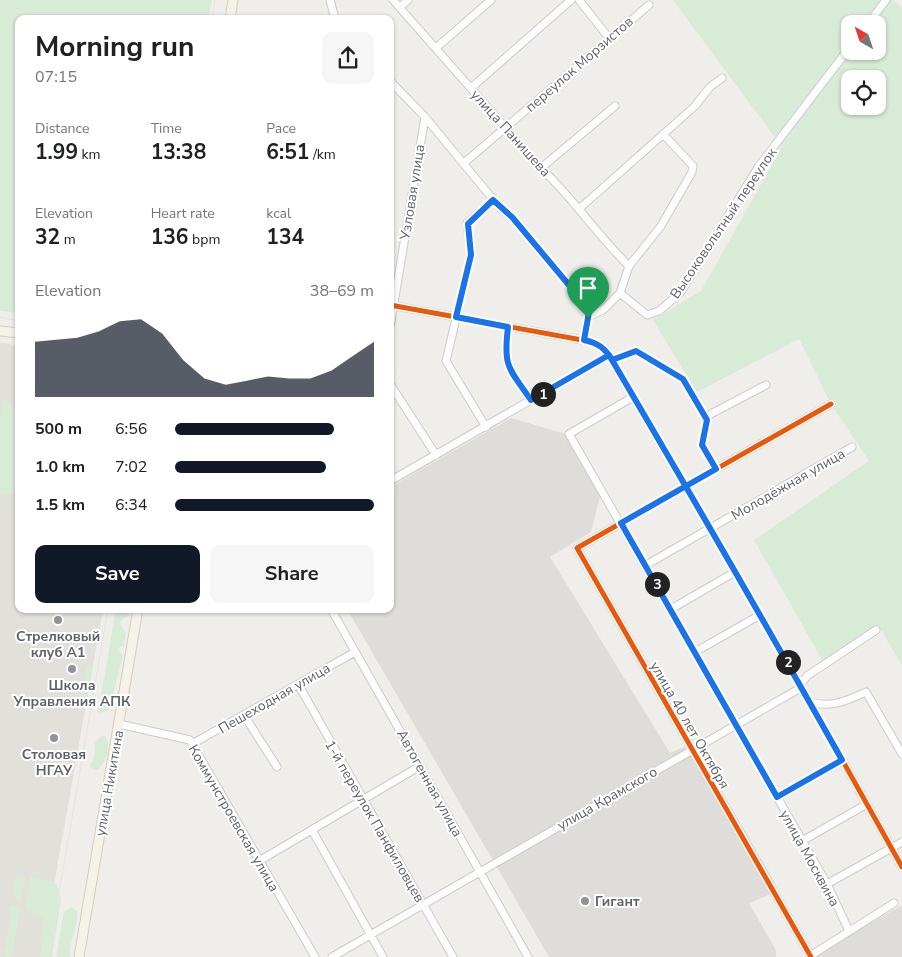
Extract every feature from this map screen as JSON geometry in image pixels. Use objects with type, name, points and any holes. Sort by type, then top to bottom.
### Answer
[{"type":"main road","points":[[231,15],[233,0]]},
{"type":"main road","points":[[0,331],[15,333]]},
{"type":"main road","name":"улица Никитина","points":[[79,957],[137,613]]},
{"type":"street","points":[[330,0],[334,15]]},
{"type":"street","name":"улица Панишева","points":[[393,0],[541,168],[559,184],[603,239],[629,266]]},
{"type":"street","points":[[400,7],[408,0]]},
{"type":"street","points":[[436,48],[491,0]]},
{"type":"street","points":[[471,88],[571,0]]},
{"type":"street","points":[[580,0],[609,38]]},
{"type":"street","points":[[875,15],[886,0]]},
{"type":"street","name":"переулок Морзистов","points":[[464,163],[649,5]]},
{"type":"street","name":"Высоковольтный переулок","points":[[620,292],[647,315],[659,310],[680,292],[759,166],[841,59]]},
{"type":"street","points":[[579,209],[695,106],[722,78]]},
{"type":"street","points":[[394,86],[425,117],[493,200],[512,217],[589,309],[584,340]]},
{"type":"street","points":[[541,168],[614,106]]},
{"type":"street","name":"Узловая улица","points":[[394,295],[425,117]]},
{"type":"street","points":[[588,318],[603,310],[620,292],[629,266],[661,226],[692,172],[693,166],[663,134]]},
{"type":"street","points":[[486,426],[446,361],[471,255],[468,224],[493,200]]},
{"type":"street","points":[[394,306],[584,340],[593,342],[605,349],[801,686],[902,868]]},
{"type":"street","points":[[508,327],[505,354],[507,365],[531,400]]},
{"type":"street","points":[[394,476],[611,358],[636,351],[683,379],[707,420],[702,445],[716,469]]},
{"type":"street","points":[[705,417],[766,385]]},
{"type":"street","points":[[394,390],[436,455]]},
{"type":"street","name":"улица Москвина","points":[[633,397],[569,434],[646,565],[735,725],[827,884],[849,931]]},
{"type":"street","points":[[621,523],[831,404]]},
{"type":"street","name":"Молодёжная улица","points":[[646,565],[852,447]]},
{"type":"street","name":"улица 40 лет Октября","points":[[621,523],[577,548],[810,956]]},
{"type":"street","points":[[671,609],[735,572]]},
{"type":"street","name":"Автогенная улица","points":[[333,613],[528,957]]},
{"type":"street","points":[[695,652],[760,615]]},
{"type":"street","name":"улица Крамского","points":[[332,957],[423,903],[797,690],[807,676],[876,630]]},
{"type":"street","name":"Пешеходная улица","points":[[192,744],[355,652]]},
{"type":"street","name":"1-й переулок Панфиловцев","points":[[298,684],[453,957]]},
{"type":"street","points":[[810,702],[823,705],[838,704],[866,692],[902,754]]},
{"type":"street","points":[[244,715],[277,767]]},
{"type":"street","name":"Коммунстроевская улица","points":[[119,724],[190,740],[315,957]]},
{"type":"street","points":[[777,797],[842,760]]},
{"type":"street","points":[[260,861],[420,766]]},
{"type":"street","points":[[802,841],[867,804]]},
{"type":"street","points":[[312,830],[383,957]]},
{"type":"street","points":[[827,884],[902,842]]},
{"type":"street","points":[[810,956],[894,904]]},
{"type":"shaded area","points":[[0,342],[15,345],[15,613],[102,613],[41,957],[0,957]]},
{"type":"shaded area","points":[[511,418],[569,435],[602,488],[591,532],[550,557],[670,753],[694,743],[774,881],[774,893],[749,903],[776,950],[776,957],[549,957],[349,613],[394,613],[394,485]]},
{"type":"shaded area","points":[[902,905],[902,957],[812,957],[853,933]]},
{"type":"green space","points":[[0,0],[212,0],[209,15],[15,15],[15,313],[0,311]]},
{"type":"green space","points":[[673,0],[893,0],[902,8],[902,665],[881,630],[825,665],[754,540],[869,461],[831,404],[799,339],[697,392],[653,320],[701,291],[782,147]]},
{"type":"green space","points":[[5,397],[15,408],[15,492],[7,495],[0,494],[0,417]]},
{"type":"green space","points":[[115,613],[128,613],[128,617],[124,618],[120,623],[126,633],[124,646],[120,647],[119,651],[123,655],[109,710],[98,713]]},
{"type":"green space","points":[[93,665],[86,707],[83,708],[78,703],[87,667]]},
{"type":"green space","points":[[101,736],[105,736],[108,749],[105,759],[97,770],[91,768],[90,765],[94,758],[95,743]]},
{"type":"green space","points":[[22,875],[25,878],[20,901],[13,895],[15,879]]},
{"type":"green space","points":[[30,876],[57,884],[61,900],[52,957],[39,957],[43,949],[40,941],[44,918],[31,914],[25,907]]},
{"type":"green space","points":[[11,906],[20,907],[12,957],[5,957],[4,949],[8,942],[5,940],[10,925],[9,920],[12,915],[10,911]]},
{"type":"green space","points":[[72,907],[77,911],[77,917],[70,957],[56,957],[64,912]]},
{"type":"tram line","points":[[213,15],[215,0]]},
{"type":"tram line","points":[[0,317],[15,320]]},
{"type":"tram line","points":[[48,957],[107,613]]},
{"type":"cycle path","points":[[394,306],[593,342],[605,349],[787,661],[902,867]]},
{"type":"cycle path","points":[[811,957],[577,548],[831,404]]},
{"type":"place","name":"Стрелковый клуб А1","points":[[58,620]]},
{"type":"place","name":"Школа Управления АПК","points":[[72,669]]},
{"type":"place","name":"Столовая НГАУ","points":[[54,738]]},
{"type":"place","name":"Гигант","points":[[585,901]]},
{"type":"route","points":[[588,318],[584,340],[593,342],[605,349],[609,355],[612,360],[636,351],[683,379],[707,420],[702,445],[716,469],[686,486],[621,523],[777,797],[842,760],[787,661],[686,486],[609,355],[531,400],[507,365],[505,354],[508,327],[456,317],[471,255],[468,224],[493,200],[512,217],[589,309],[588,318]]}]
